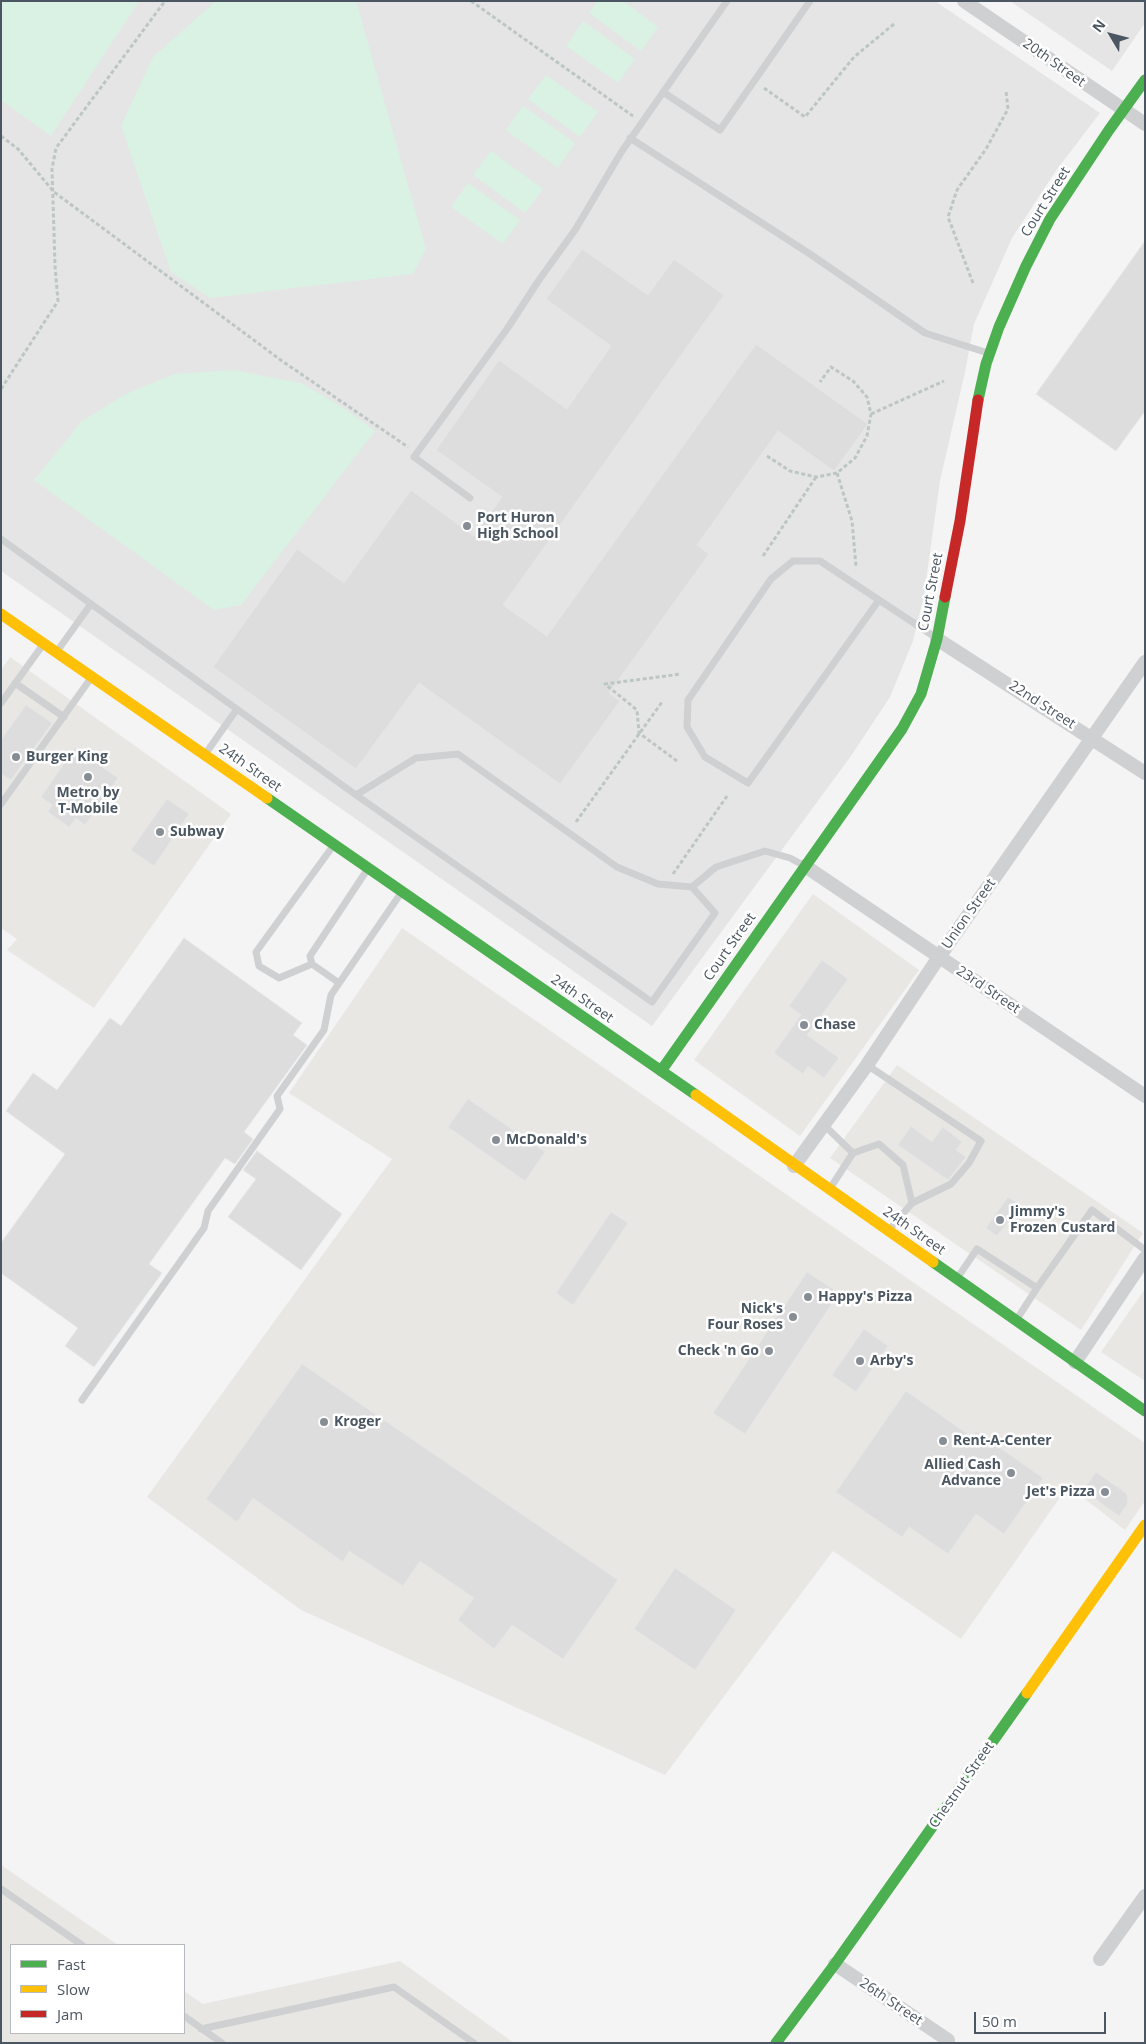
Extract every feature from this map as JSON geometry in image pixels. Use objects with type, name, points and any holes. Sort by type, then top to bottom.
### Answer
[{"type":"street","name":"20th Street","points":[[964,1],[1145,124]]},
{"type":"street","name":"Court Street","points":[[661,1071],[902,729],[920,694],[938,638],[960,521],[980,390],[999,327],[1026,266],[1050,219],[1109,130],[1145,80]]},
{"type":"street","name":"24th Street","points":[[1,614],[661,1071],[1145,1411]]},
{"type":"street","name":"22nd Street","points":[[938,638],[1145,773]]},
{"type":"street","name":"Union Street","points":[[794,1166],[867,1065],[939,957],[1145,662]]},
{"type":"street","name":"23rd Street","points":[[806,866],[1145,1096]]},
{"type":"street","points":[[1075,1362],[1145,1258]]},
{"type":"street","name":"Chestnut Street","points":[[776,2043],[835,1964],[1145,1525]]},
{"type":"street","points":[[1100,1960],[1145,1896]]},
{"type":"street","name":"26th Street","points":[[835,1964],[948,2040]]},
{"type":"lane","points":[[470,498],[414,457],[507,329],[575,230],[630,138],[727,1]]},
{"type":"lane","points":[[663,92],[720,130],[810,1]]},
{"type":"lane","points":[[630,138],[714,194],[810,254],[925,333],[990,353]]},
{"type":"lane","points":[[1,539],[356,796],[652,1002],[715,913],[692,887],[658,884],[617,867],[458,754],[416,758],[356,796]]},
{"type":"lane","points":[[880,600],[748,783],[705,757],[687,727],[688,700],[771,579],[793,561],[820,560],[938,638]]},
{"type":"lane","points":[[56,652],[91,604]]},
{"type":"lane","points":[[1,703],[44,644]]},
{"type":"lane","points":[[1,804],[92,677]]},
{"type":"lane","points":[[16,683],[64,717]]},
{"type":"lane","points":[[204,755],[237,709]]},
{"type":"lane","points":[[312,964],[279,978],[259,966],[256,952],[334,845]]},
{"type":"lane","points":[[692,887],[716,867],[765,851],[790,858],[806,866]]},
{"type":"lane","points":[[339,983],[312,964],[310,956],[368,869]]},
{"type":"lane","points":[[82,1400],[204,1228],[208,1211],[280,1109],[277,1096],[324,1030],[330,995],[402,892]]},
{"type":"lane","points":[[867,1065],[981,1140],[969,1163],[951,1184],[912,1203],[888,1232]]},
{"type":"lane","points":[[824,1125],[853,1153]]},
{"type":"lane","points":[[829,1190],[853,1153],[879,1144],[903,1164],[912,1203]]},
{"type":"lane","points":[[1016,1321],[1092,1210],[1145,1250]]},
{"type":"lane","points":[[956,1279],[977,1249],[1037,1288]]},
{"type":"lane","points":[[1,1888],[81,1944]]},
{"type":"lane","points":[[201,2028],[394,1987],[474,2043]]},
{"type":"lane","points":[[185,2017],[222,2043]]},
{"type":"path","points":[[1,389],[58,301],[52,169],[56,148],[165,1]]},
{"type":"path","points":[[471,1],[642,122]]},
{"type":"path","points":[[754,81],[805,117],[854,57],[894,24]]},
{"type":"path","points":[[973,283],[948,217],[957,190],[986,149],[1008,109],[1006,91]]},
{"type":"path","points":[[1,136],[18,149],[54,192],[282,361],[417,453]]},
{"type":"path","points":[[767,456],[790,471],[816,477],[837,473],[855,458],[866,436],[871,414],[867,397],[853,381],[831,368],[820,382]]},
{"type":"path","points":[[871,414],[944,381]]},
{"type":"path","points":[[837,473],[852,521],[856,566]]},
{"type":"path","points":[[763,556],[816,477]]},
{"type":"path","points":[[639,733],[638,710],[605,684],[681,674]]},
{"type":"path","points":[[576,822],[662,702]]},
{"type":"path","points":[[639,733],[677,761]]},
{"type":"path","points":[[673,874],[727,796]]},
{"type":"shaded area","name":"Port Huron High School","points":[[1,1],[935,1],[1100,113],[1055,172],[1012,238],[974,324],[940,481],[924,595],[913,641],[890,697],[851,756],[652,1026],[1,571]]},
{"type":"shaded area","points":[[1010,1],[1145,1],[1145,23],[1112,71]]},
{"type":"shaded area","points":[[10,657],[231,814],[94,1008],[7,950],[17,939],[1,928],[1,670]]},
{"type":"shaded area","points":[[813,894],[919,970],[800,1136],[694,1060]]},
{"type":"shaded area","points":[[402,928],[1145,1443],[1145,1501],[1125,1530],[1068,1486],[961,1639],[833,1551],[665,1775],[301,1610],[147,1497],[392,1159],[289,1093]]},
{"type":"shaded area","points":[[897,1065],[1143,1233],[1081,1330],[830,1158]]},
{"type":"shaded area","points":[[1145,1289],[1145,1381],[1101,1352]]},
{"type":"shaded area","points":[[1,1865],[117,1944],[10,1944],[10,2034],[185,2034],[185,1992],[203,2004],[400,1961],[514,2043],[1,2043]]},
{"type":"green space","points":[[1,1],[139,1],[51,136],[1,100]]},
{"type":"green space","points":[[216,1],[356,1],[426,249],[413,274],[210,298],[171,272],[121,126],[153,57]]},
{"type":"green space","points":[[597,1],[623,1],[658,27],[641,51],[589,13]]},
{"type":"green space","points":[[583,21],[635,59],[618,83],[566,46]]},
{"type":"green space","points":[[546,75],[598,112],[580,137],[528,99]]},
{"type":"green space","points":[[523,106],[575,143],[558,168],[506,130]]},
{"type":"green space","points":[[491,151],[543,189],[525,213],[473,175]]},
{"type":"green space","points":[[468,183],[520,220],[503,244],[451,207]]},
{"type":"green space","points":[[233,370],[301,383],[345,409],[375,431],[241,605],[214,610],[34,480],[81,422],[124,395],[174,374]]},
{"type":"building","points":[[1145,241],[1145,411],[1116,451],[1036,394]]},
{"type":"building","points":[[582,249],[648,295],[674,259],[724,295],[503,605],[547,636],[756,344],[868,424],[834,471],[778,431],[697,545],[709,554],[609,693],[620,701],[560,784],[419,683],[356,769],[213,667],[297,549],[344,583],[411,490],[474,536],[502,497],[436,450],[499,360],[567,409],[611,346],[546,299]]},
{"type":"building","name":"Burger King","points":[[26,705],[52,723],[11,780],[1,774],[1,740]]},
{"type":"building","points":[[75,748],[118,778],[85,825],[76,818],[69,827],[48,812],[52,805],[41,797]]},
{"type":"building","name":"Subway","points":[[167,799],[189,814],[154,866],[131,850]]},
{"type":"building","points":[[184,938],[302,1023],[293,1035],[307,1045],[244,1132],[253,1139],[235,1164],[225,1158],[149,1264],[162,1273],[94,1367],[65,1346],[78,1328],[1,1273],[1,1243],[65,1154],[6,1111],[33,1073],[57,1090],[110,1018],[121,1026]]},
{"type":"building","name":"Chase","points":[[822,960],[848,979],[807,1035],[839,1058],[824,1078],[808,1066],[803,1074],[774,1053],[801,1015],[789,1006]]},
{"type":"building","name":"McDonald's","points":[[468,1099],[545,1152],[525,1181],[448,1127]]},
{"type":"building","points":[[911,1126],[932,1142],[943,1127],[962,1142],[956,1150],[966,1157],[948,1180],[898,1145]]},
{"type":"building","points":[[257,1151],[342,1214],[301,1270],[228,1217],[256,1179],[243,1170]]},
{"type":"building","name":"Jimmy's Frozen Custard","points":[[1008,1197],[1020,1205],[997,1236],[986,1228]]},
{"type":"building","points":[[611,1212],[628,1223],[573,1305],[556,1293]]},
{"type":"building","points":[[807,1272],[839,1293],[745,1434],[713,1413]]},
{"type":"building","name":"Arby's","points":[[864,1329],[888,1346],[856,1392],[832,1375]]},
{"type":"building","name":"Kroger","points":[[302,1364],[618,1580],[563,1659],[512,1625],[494,1649],[458,1620],[474,1598],[420,1561],[403,1586],[349,1551],[343,1562],[253,1498],[237,1522],[206,1499]]},
{"type":"building","points":[[906,1391],[972,1437],[976,1431],[1043,1478],[1004,1534],[976,1514],[948,1554],[909,1527],[902,1537],[836,1492]]},
{"type":"building","name":"Jet's Pizza","points":[[1096,1472],[1127,1494],[1128,1503],[1119,1516],[1083,1490]]},
{"type":"building","points":[[675,1568],[736,1610],[695,1670],[634,1629]]},
{"type":"traffic: fast","points":[[978,400],[986,364],[999,327],[1026,266],[1050,219],[1109,130],[1145,80]]},
{"type":"traffic: fast","points":[[661,1071],[902,729],[921,694],[937,639],[945,597]]},
{"type":"traffic: fast","points":[[267,798],[696,1095]]},
{"type":"traffic: fast","points":[[933,1262],[1145,1411]]},
{"type":"traffic: fast","points":[[776,2043],[835,1964],[1027,1693]]},
{"type":"traffic: slow","points":[[1,614],[267,798]]},
{"type":"traffic: slow","points":[[696,1095],[933,1262]]},
{"type":"traffic: slow","points":[[1027,1693],[1145,1525]]},
{"type":"traffic: jam","points":[[945,597],[960,521],[978,400]]},
{"type":"place","name":"Port Huron High School","points":[[467,526]]},
{"type":"place","name":"Burger King","points":[[16,757]]},
{"type":"place","name":"Metro by T-Mobile","points":[[88,777]]},
{"type":"place","name":"Subway","points":[[160,832]]},
{"type":"place","name":"Chase","points":[[804,1025]]},
{"type":"place","name":"McDonald's","points":[[496,1140]]},
{"type":"place","name":"Jimmy's Frozen Custard","points":[[1000,1220]]},
{"type":"place","name":"Happy's Pizza","points":[[808,1297]]},
{"type":"place","name":"Nick's Four Roses","points":[[793,1317]]},
{"type":"place","name":"Check 'n Go","points":[[769,1351]]},
{"type":"place","name":"Arby's","points":[[860,1361]]},
{"type":"place","name":"Kroger","points":[[324,1422]]},
{"type":"place","name":"Rent-A-Center","points":[[943,1441]]},
{"type":"place","name":"Allied Cash Advance","points":[[1011,1473]]},
{"type":"place","name":"Jet's Pizza","points":[[1105,1492]]}]
